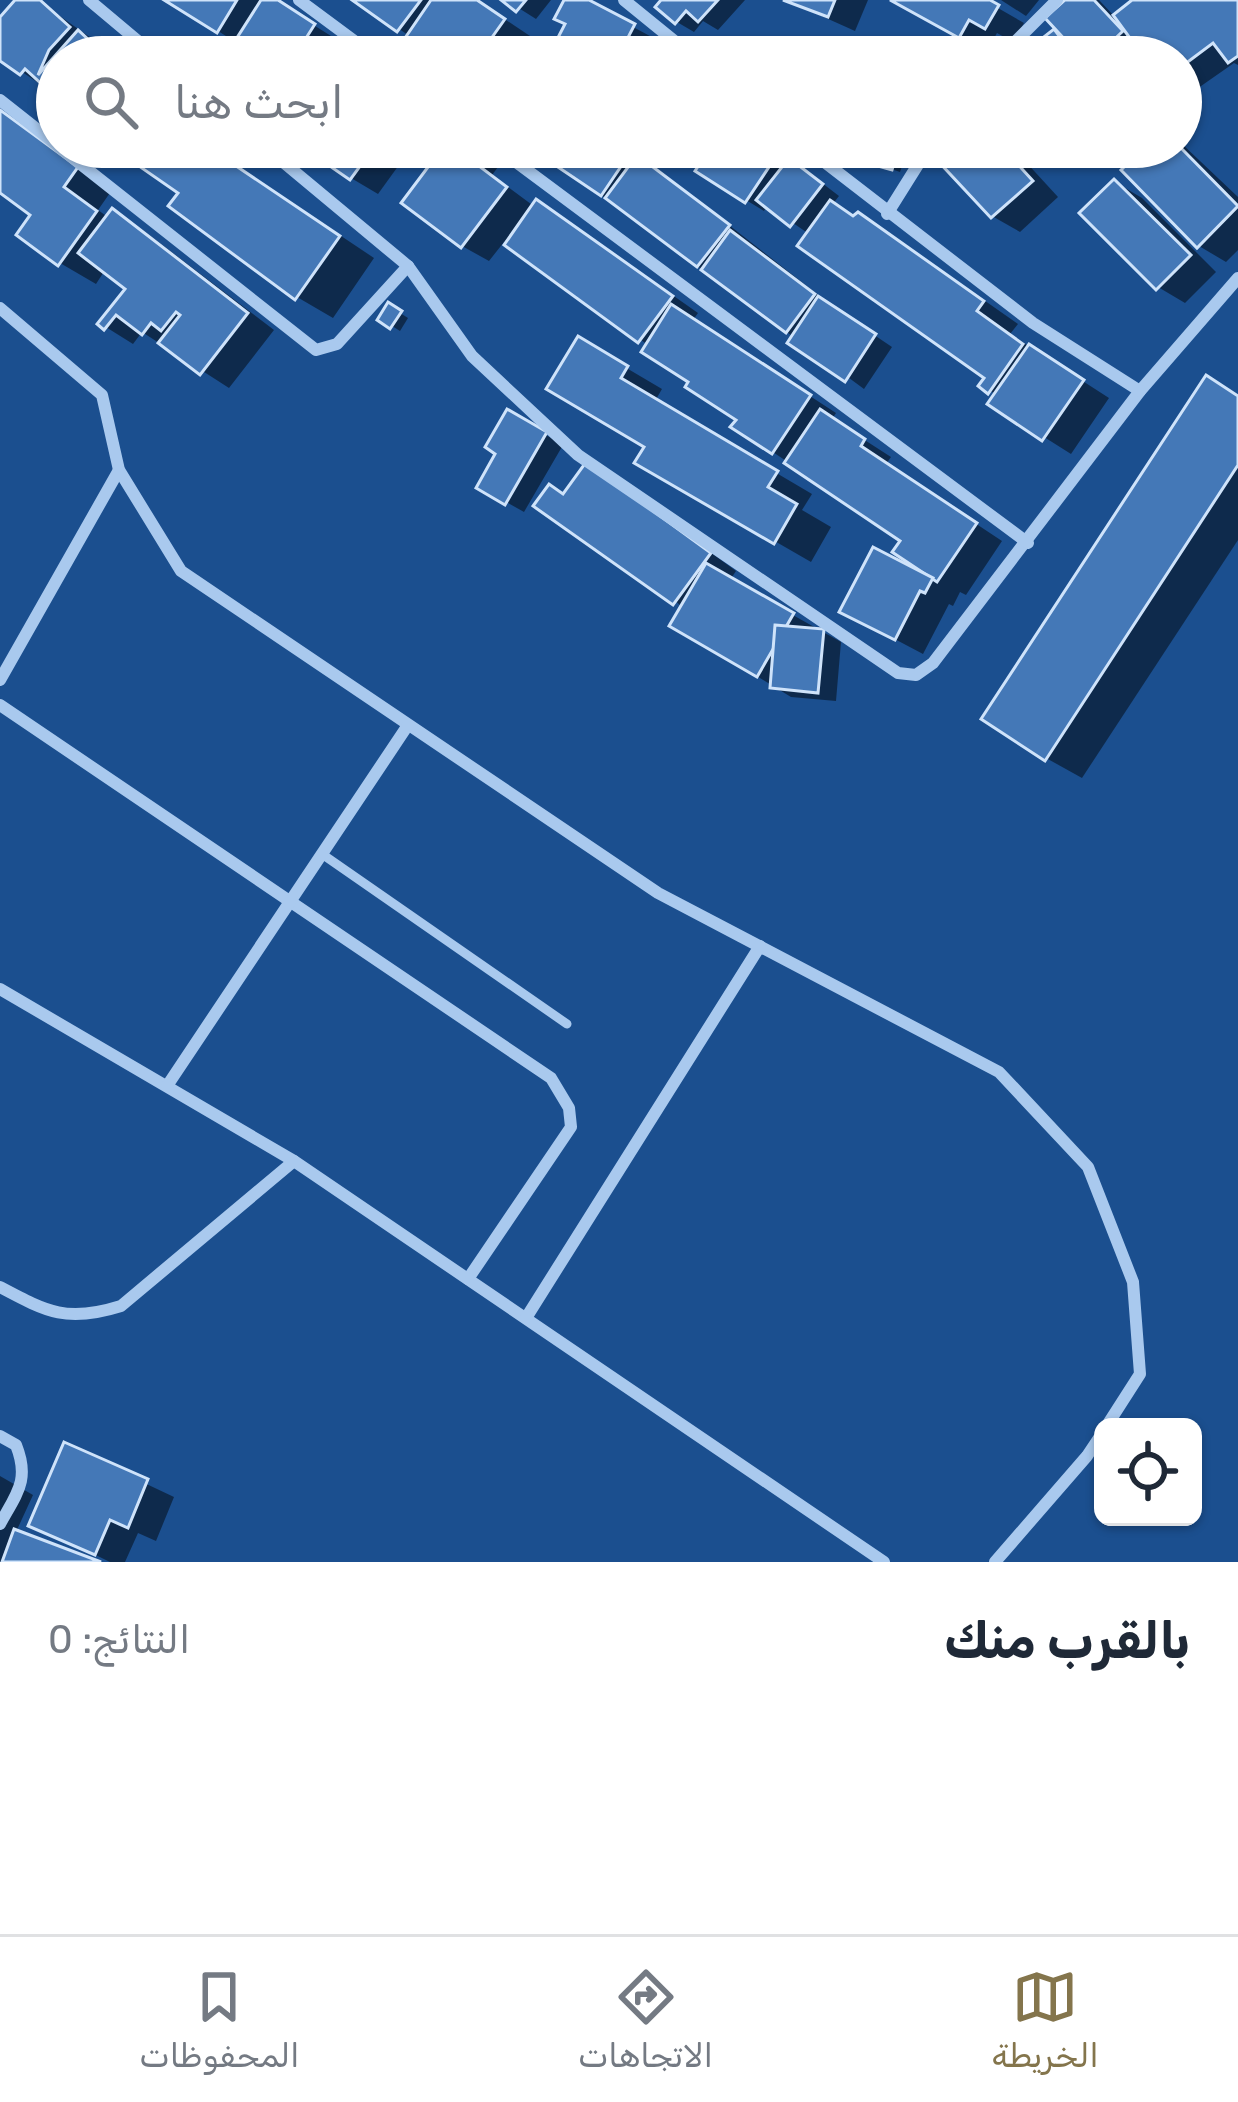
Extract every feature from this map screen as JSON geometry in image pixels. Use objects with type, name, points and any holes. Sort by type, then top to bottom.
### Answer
[{"type":"street","points":[[88,0],[132,36]]},
{"type":"street","points":[[298,0],[347,36]]},
{"type":"street","points":[[624,0],[668,36]]},
{"type":"street","points":[[1021,36],[1058,0]]},
{"type":"street","points":[[0,100],[36,129]]},
{"type":"street","points":[[86,168],[316,350],[337,344],[408,266]]},
{"type":"street","points":[[290,168],[408,266],[472,356],[578,455],[898,673],[916,675],[933,663],[1140,391],[1238,278]]},
{"type":"street","points":[[524,168],[1028,543]]},
{"type":"street","points":[[831,168],[1033,323],[1140,391]]},
{"type":"street","points":[[887,214],[916,168]]},
{"type":"street","points":[[0,308],[102,394],[118,470],[181,571],[658,893],[999,1072],[1088,1167],[1133,1282],[1140,1374],[1111,1418]]},
{"type":"street","points":[[0,680],[118,470]]},
{"type":"street","points":[[0,705],[551,1078],[569,1108],[571,1127],[468,1279]]},
{"type":"street","points":[[167,1086],[409,725]]},
{"type":"street","points":[[526,1318],[760,946]]},
{"type":"street","points":[[0,989],[294,1161],[884,1562]]},
{"type":"street","points":[[0,1287],[50,1314],[89,1316],[121,1306],[294,1161]]},
{"type":"street","points":[[0,1436],[16,1445],[24,1466],[22,1482],[0,1524]]},
{"type":"street","points":[[995,1562],[1094,1445]]},
{"type":"lane","points":[[322,854],[568,1024]]},
{"type":"building","points":[[15,0],[40,0],[70,27],[62,36],[36,36],[36,79],[25,69],[20,75],[0,61],[0,17]]},
{"type":"building","points":[[164,0],[237,0],[217,33]]},
{"type":"building","points":[[261,0],[278,0],[315,24],[307,36],[238,36]]},
{"type":"building","points":[[352,0],[421,0],[397,32]]},
{"type":"building","points":[[431,0],[477,0],[505,19],[493,36],[406,36]]},
{"type":"building","points":[[501,0],[526,0],[516,12]]},
{"type":"building","points":[[564,0],[589,0],[635,24],[629,36],[559,36],[565,24],[554,19]]},
{"type":"building","points":[[661,0],[718,0],[698,22],[686,11],[675,24],[655,7]]},
{"type":"building","points":[[783,0],[835,0],[828,17]]},
{"type":"building","points":[[890,0],[990,0],[999,5],[985,29],[969,20],[960,36]]},
{"type":"building","points":[[1065,0],[1094,0],[1123,31],[1118,36],[1062,36],[1045,18]]},
{"type":"building","points":[[1132,0],[1238,0],[1238,56],[1228,63],[1213,43],[1202,51],[1202,36],[1128,36],[1113,15]]},
{"type":"building","points":[[0,110],[36,136],[36,168],[77,168],[64,187],[97,211],[58,266],[16,235],[30,215],[0,193]]},
{"type":"building","points":[[142,168],[239,168],[340,236],[295,300],[168,206],[178,193]]},
{"type":"building","points":[[333,168],[359,168],[350,180]]},
{"type":"building","points":[[427,168],[482,168],[507,187],[461,248],[401,203]]},
{"type":"building","points":[[559,168],[620,168],[601,196]]},
{"type":"building","points":[[627,168],[654,168],[730,225],[697,267],[605,198]]},
{"type":"building","points":[[697,168],[768,168],[745,203],[695,171]]},
{"type":"building","points":[[781,168],[802,168],[823,184],[790,227],[756,200]]},
{"type":"building","points":[[944,168],[1021,168],[1033,181],[991,218]]},
{"type":"building","points":[[1201,168],[1238,206],[1197,248],[1121,170]]},
{"type":"building","points":[[1114,179],[1191,255],[1156,290],[1079,213]]},
{"type":"building","points":[[536,199],[673,296],[638,343],[504,245]]},
{"type":"building","points":[[830,200],[853,216],[858,212],[984,301],[977,311],[1023,344],[988,394],[978,386],[984,378],[797,246]]},
{"type":"building","points":[[112,208],[248,313],[200,375],[158,343],[180,315],[176,312],[161,331],[151,323],[142,335],[116,315],[104,330],[97,324],[125,289],[78,253]]},
{"type":"building","points":[[730,230],[815,294],[786,333],[701,270]]},
{"type":"building","points":[[818,296],[876,334],[845,382],[787,343]]},
{"type":"building","points":[[388,302],[402,311],[390,329],[377,320]]},
{"type":"building","points":[[671,304],[811,395],[772,454],[730,427],[736,420],[685,387],[688,382],[641,352]]},
{"type":"building","points":[[578,336],[628,366],[621,378],[778,471],[768,487],[797,504],[774,544],[634,463],[644,447],[546,389]]},
{"type":"building","points":[[1029,344],[1084,380],[1042,441],[987,404]]},
{"type":"building","points":[[1206,375],[1238,396],[1238,465],[1045,761],[981,719]]},
{"type":"building","points":[[507,409],[547,432],[505,505],[476,488],[495,454],[485,447]]},
{"type":"building","points":[[820,409],[865,439],[861,446],[977,523],[937,582],[892,552],[900,541],[784,463]]},
{"type":"building","points":[[586,462],[711,553],[673,605],[533,506],[549,484],[563,494]]},
{"type":"building","points":[[873,547],[933,578],[925,593],[920,591],[895,640],[839,612]]},
{"type":"building","points":[[706,563],[794,613],[757,677],[669,626]]},
{"type":"building","points":[[775,625],[824,629],[818,693],[770,688]]},
{"type":"building","points":[[64,1442],[148,1479],[128,1528],[110,1520],[95,1555],[28,1526]]},
{"type":"building","points":[[14,1529],[101,1562],[2,1562]]}]
